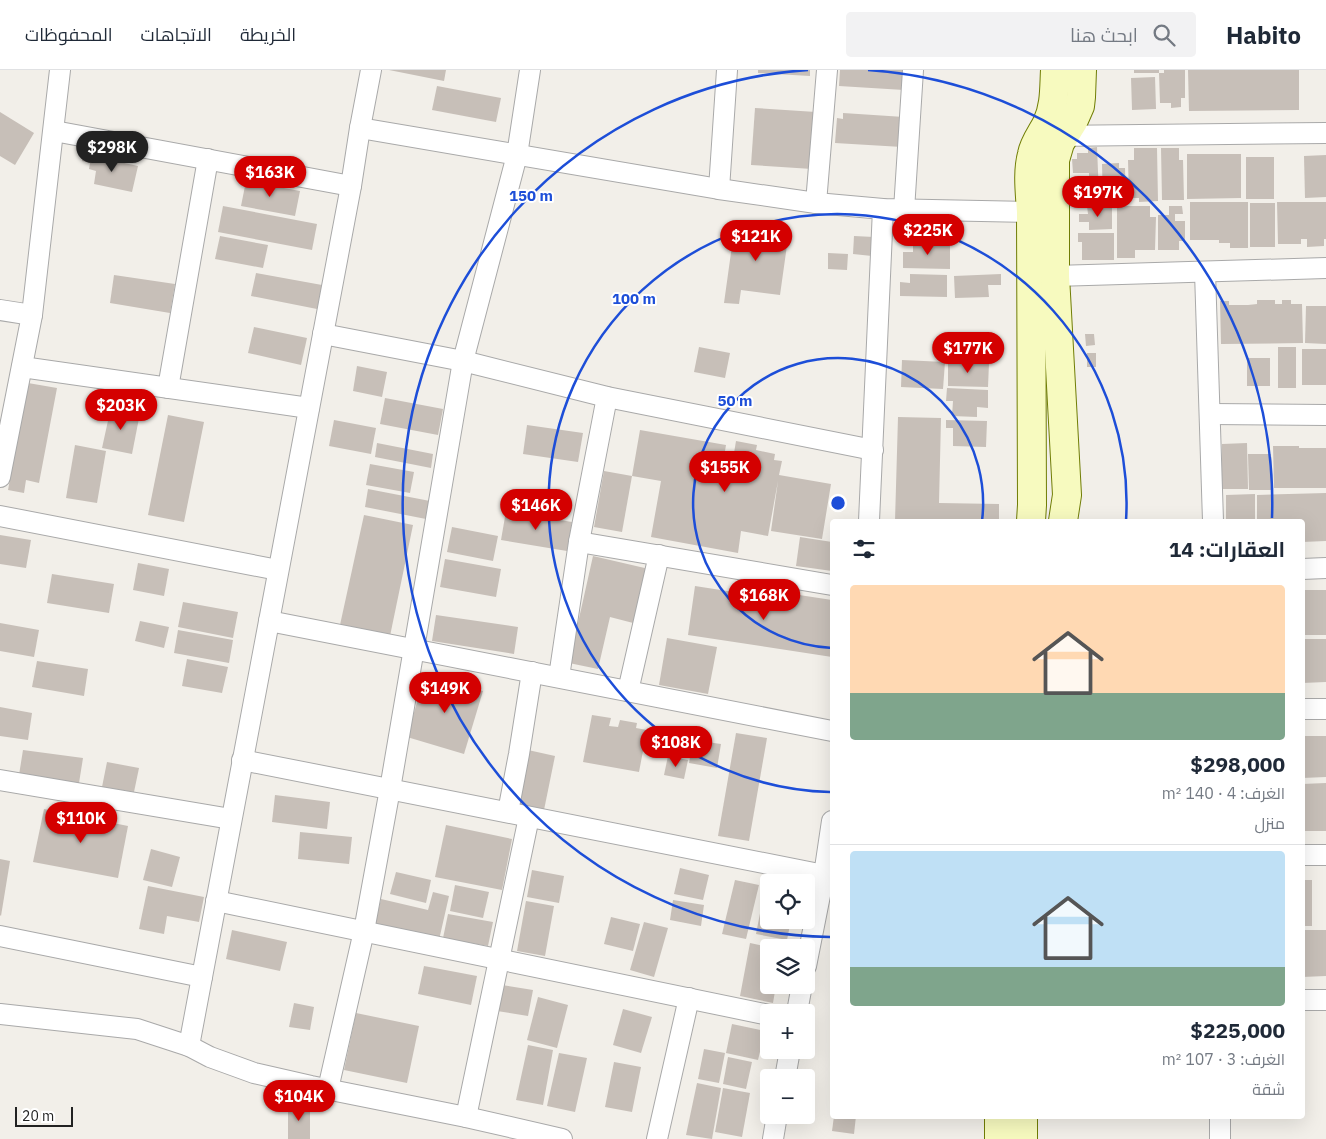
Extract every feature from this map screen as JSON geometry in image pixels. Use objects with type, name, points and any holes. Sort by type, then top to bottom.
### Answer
[{"type":"street","points":[[0,477],[32,315],[60,70]]},
{"type":"street","points":[[189,1046],[371,70]]},
{"type":"street","points":[[328,1089],[364,931],[463,361],[517,155],[530,70]]},
{"type":"street","points":[[719,189],[727,70]]},
{"type":"street","points":[[816,203],[827,70]]},
{"type":"street","points":[[904,210],[913,70]]},
{"type":"street","points":[[1055,70],[1053,105],[1048,122],[1057,149],[1055,160],[1055,276],[1067,495],[1063,519]]},
{"type":"street","points":[[1030,519],[1032,505],[1030,169],[1032,153],[1073,122],[1080,106],[1082,70]]},
{"type":"street","points":[[360,128],[719,189],[816,203],[883,210],[1031,212]]},
{"type":"street","points":[[54,131],[350,186]]},
{"type":"street","points":[[1052,136],[1326,133]]},
{"type":"street","points":[[168,388],[208,159]]},
{"type":"street","points":[[869,519],[883,210]]},
{"type":"street","points":[[1055,276],[1326,268]]},
{"type":"street","points":[[1205,272],[1213,519]]},
{"type":"street","points":[[0,310],[32,315]]},
{"type":"street","points":[[323,334],[463,361],[607,397],[873,450]]},
{"type":"street","points":[[22,367],[309,408]]},
{"type":"street","points":[[559,677],[579,542],[607,397]]},
{"type":"street","points":[[1210,414],[1326,415]]},
{"type":"street","points":[[0,516],[278,570]]},
{"type":"street","points":[[579,542],[830,585]]},
{"type":"street","points":[[628,691],[659,555]]},
{"type":"street","points":[[1305,569],[1326,568]]},
{"type":"street","points":[[268,621],[830,731]]},
{"type":"street","points":[[508,812],[532,672]]},
{"type":"street","points":[[1305,709],[1326,709]]},
{"type":"street","points":[[242,760],[824,875]]},
{"type":"street","points":[[0,780],[231,819]]},
{"type":"street","points":[[466,1117],[529,817]]},
{"type":"street","points":[[811,939],[830,834]]},
{"type":"street","points":[[1305,855],[1326,855]]},
{"type":"street","points":[[216,900],[760,1013]]},
{"type":"street","points":[[0,936],[202,977]]},
{"type":"street","points":[[657,1139],[689,998]]},
{"type":"street","points":[[1305,1000],[1326,1000]]},
{"type":"street","points":[[0,1014],[137,1029],[189,1046],[210,1057],[254,1073],[562,1139]]},
{"type":"street","points":[[999,1119],[999,1139]]},
{"type":"street","points":[[1022,1139],[1023,1119]]},
{"type":"street","points":[[1220,1119],[1220,1139]]},
{"type":"street","points":[[773,1139],[776,1124]]},
{"type":"building","points":[[389,70],[446,70],[444,81]]},
{"type":"building","points":[[758,70],[810,70],[810,76],[758,73]]},
{"type":"building","points":[[840,70],[906,70],[904,90],[839,86]]},
{"type":"building","points":[[1134,70],[1159,70],[1159,73],[1134,73]]},
{"type":"building","points":[[1164,70],[1185,70],[1185,98],[1181,98],[1181,107],[1171,108],[1171,103],[1160,103],[1159,73],[1164,73]]},
{"type":"building","points":[[1188,70],[1299,70],[1299,110],[1189,111]]},
{"type":"building","points":[[1155,77],[1156,109],[1132,110],[1131,78]]},
{"type":"building","points":[[437,86],[501,98],[496,122],[432,110]]},
{"type":"building","points":[[755,108],[816,112],[812,169],[751,165]]},
{"type":"building","points":[[0,112],[34,133],[15,165],[0,156]]},
{"type":"building","points":[[843,113],[904,117],[902,147],[835,143],[837,118],[843,119]]},
{"type":"building","points":[[1097,147],[1099,196],[1094,196],[1094,203],[1077,204],[1076,186],[1082,185],[1082,178],[1089,177],[1089,173],[1073,173],[1072,159],[1077,159],[1077,153],[1088,153],[1088,148]]},
{"type":"building","points":[[1134,148],[1157,148],[1158,201],[1139,202],[1139,198],[1129,198],[1128,160],[1134,160]]},
{"type":"building","points":[[1161,148],[1179,148],[1179,160],[1183,160],[1184,200],[1162,200]]},
{"type":"building","points":[[83,154],[138,166],[132,192],[94,184],[96,171],[89,169],[90,163],[82,161]]},
{"type":"building","points":[[1187,154],[1241,154],[1241,198],[1187,199]]},
{"type":"building","points":[[1326,155],[1326,197],[1305,198],[1304,156]]},
{"type":"building","points":[[1246,157],[1274,157],[1274,199],[1246,199]]},
{"type":"building","points":[[1119,163],[1119,168],[1125,168],[1126,201],[1103,202],[1102,164]]},
{"type":"building","points":[[246,181],[300,191],[295,216],[241,206]]},
{"type":"building","points":[[1190,202],[1248,202],[1248,248],[1230,248],[1230,243],[1219,243],[1219,240],[1190,240]]},
{"type":"building","points":[[1277,202],[1326,202],[1326,239],[1324,239],[1324,246],[1307,247],[1307,239],[1301,239],[1301,244],[1278,244]]},
{"type":"building","points":[[1250,203],[1275,203],[1275,247],[1250,247]]},
{"type":"building","points":[[223,206],[317,224],[312,250],[218,232]]},
{"type":"building","points":[[1087,206],[1112,206],[1112,229],[1089,230],[1089,222],[1079,222],[1079,214],[1088,214]]},
{"type":"building","points":[[1117,206],[1150,206],[1150,217],[1156,217],[1155,250],[1135,250],[1135,258],[1117,258]]},
{"type":"building","points":[[1169,206],[1182,206],[1183,214],[1175,214],[1175,221],[1185,221],[1185,241],[1179,241],[1179,250],[1158,250],[1158,215],[1169,215]]},
{"type":"building","points":[[735,224],[789,231],[780,295],[741,290],[739,304],[724,303]]},
{"type":"building","points":[[1078,233],[1114,233],[1114,260],[1082,260],[1082,242],[1078,242]]},
{"type":"building","points":[[220,236],[268,245],[263,268],[215,259]]},
{"type":"building","points":[[854,236],[874,237],[872,256],[853,254]]},
{"type":"building","points":[[913,242],[950,243],[950,269],[903,268],[903,252],[913,252]]},
{"type":"building","points":[[828,253],[848,254],[847,270],[828,269]]},
{"type":"building","points":[[256,273],[322,285],[317,309],[251,296]]},
{"type":"building","points":[[910,274],[947,275],[947,297],[900,296],[900,282],[910,283]]},
{"type":"building","points":[[1001,274],[1001,285],[988,285],[989,297],[955,298],[954,276]]},
{"type":"building","points":[[114,275],[175,284],[170,313],[110,303]]},
{"type":"building","points":[[1257,300],[1275,300],[1275,304],[1282,304],[1282,300],[1291,300],[1291,304],[1302,304],[1303,343],[1221,344],[1220,301],[1229,301],[1229,305],[1248,305],[1257,304]]},
{"type":"building","points":[[1306,306],[1326,306],[1326,344],[1305,343]]},
{"type":"building","points":[[254,327],[307,338],[301,365],[248,353]]},
{"type":"building","points":[[949,332],[990,333],[990,359],[949,358]]},
{"type":"building","points":[[1085,334],[1094,334],[1095,345],[1086,346]]},
{"type":"building","points":[[699,347],[730,353],[725,378],[694,372]]},
{"type":"building","points":[[1278,347],[1296,347],[1296,388],[1278,388]]},
{"type":"building","points":[[1302,349],[1326,349],[1326,385],[1302,385]]},
{"type":"building","points":[[1087,353],[1096,353],[1096,367],[1087,367]]},
{"type":"building","points":[[1247,358],[1270,358],[1270,386],[1247,386]]},
{"type":"building","points":[[902,360],[945,362],[943,389],[901,387]]},
{"type":"building","points":[[948,362],[989,363],[988,387],[948,386]]},
{"type":"building","points":[[357,366],[387,372],[382,397],[353,391]]},
{"type":"building","points":[[28,383],[57,388],[39,483],[26,480],[24,493],[8,490]]},
{"type":"building","points":[[947,388],[988,390],[988,408],[977,407],[977,417],[952,416],[953,401],[946,401]]},
{"type":"building","points":[[385,398],[443,409],[438,435],[380,424]]},
{"type":"building","points":[[111,407],[140,413],[132,454],[102,448]]},
{"type":"building","points":[[168,415],[204,422],[184,522],[148,515]]},
{"type":"building","points":[[898,417],[941,418],[939,503],[999,504],[999,519],[895,519]]},
{"type":"building","points":[[334,420],[376,428],[371,454],[329,446]]},
{"type":"building","points":[[946,420],[987,421],[986,447],[953,446],[953,428],[946,428]]},
{"type":"building","points":[[527,425],[583,433],[578,462],[523,454]]},
{"type":"building","points":[[640,430],[726,445],[723,463],[732,465],[736,441],[757,445],[756,450],[775,454],[774,460],[782,461],[779,475],[831,484],[822,539],[771,531],[778,481],[768,536],[741,531],[738,553],[651,537],[661,481],[632,476]]},
{"type":"building","points":[[377,443],[433,454],[431,468],[375,457]]},
{"type":"building","points":[[1247,443],[1248,489],[1222,489],[1222,444]]},
{"type":"building","points":[[75,445],[106,451],[97,503],[66,498]]},
{"type":"building","points":[[1273,446],[1326,448],[1326,488],[1274,488]]},
{"type":"building","points":[[1248,454],[1271,454],[1272,490],[1249,490]]},
{"type":"building","points":[[370,464],[414,472],[410,493],[366,485]]},
{"type":"building","points":[[604,471],[632,476],[622,532],[594,527]]},
{"type":"building","points":[[368,489],[430,501],[426,519],[365,507]]},
{"type":"building","points":[[1326,493],[1326,541],[1305,542],[1305,519],[1257,519],[1257,495]]},
{"type":"building","points":[[1255,494],[1255,519],[1226,519],[1226,495]]},
{"type":"building","points":[[506,511],[572,522],[567,551],[501,540]]},
{"type":"building","points":[[364,515],[413,525],[390,636],[340,625]]},
{"type":"building","points":[[452,527],[498,536],[493,561],[447,552]]},
{"type":"building","points":[[0,535],[31,540],[26,568],[0,564]]},
{"type":"building","points":[[800,537],[830,542],[830,571],[796,566]]},
{"type":"building","points":[[593,556],[649,569],[637,624],[610,617],[598,669],[569,663]]},
{"type":"building","points":[[445,559],[501,569],[496,597],[440,587]]},
{"type":"building","points":[[138,563],[169,569],[164,596],[133,590]]},
{"type":"building","points":[[52,574],[114,584],[109,613],[47,603]]},
{"type":"building","points":[[695,586],[785,600],[786,593],[830,600],[830,657],[688,635]]},
{"type":"building","points":[[1305,590],[1326,590],[1326,635],[1305,635]]},
{"type":"building","points":[[183,602],[238,612],[233,638],[178,627]]},
{"type":"building","points":[[436,615],[518,627],[514,654],[432,641]]},
{"type":"building","points":[[140,621],[169,627],[164,648],[135,641]]},
{"type":"building","points":[[0,623],[39,630],[34,657],[0,651]]},
{"type":"building","points":[[178,630],[233,640],[229,663],[174,653]]},
{"type":"building","points":[[667,638],[717,647],[708,694],[659,685]]},
{"type":"building","points":[[1305,639],[1326,639],[1326,682],[1305,683]]},
{"type":"building","points":[[187,659],[228,667],[222,693],[182,686]]},
{"type":"building","points":[[37,661],[88,669],[84,696],[32,687]]},
{"type":"building","points":[[425,674],[483,691],[464,754],[407,737]]},
{"type":"building","points":[[0,707],[32,713],[28,740],[0,736]]},
{"type":"building","points":[[592,715],[611,718],[609,726],[618,727],[620,720],[637,723],[636,728],[647,730],[639,772],[583,762]]},
{"type":"building","points":[[736,733],[767,738],[749,841],[718,836]]},
{"type":"building","points":[[1305,736],[1326,736],[1326,777],[1305,778]]},
{"type":"building","points":[[693,740],[721,744],[717,768],[689,763]]},
{"type":"building","points":[[23,750],[83,758],[79,783],[19,775]]},
{"type":"building","points":[[528,750],[555,756],[544,810],[516,804]]},
{"type":"building","points":[[668,756],[688,760],[684,779],[664,775]]},
{"type":"building","points":[[107,762],[139,768],[134,792],[102,787]]},
{"type":"building","points":[[1326,783],[1326,831],[1305,831],[1305,784]]},
{"type":"building","points":[[275,795],[330,802],[327,829],[272,822]]},
{"type":"building","points":[[44,809],[128,826],[118,878],[33,862]]},
{"type":"building","points":[[446,825],[512,839],[502,890],[435,877]]},
{"type":"building","points":[[300,832],[352,837],[349,864],[298,859]]},
{"type":"building","points":[[151,849],[180,857],[172,887],[143,880]]},
{"type":"building","points":[[0,859],[10,861],[1,916],[0,915]]},
{"type":"building","points":[[680,868],[709,875],[703,900],[674,894]]},
{"type":"building","points":[[532,870],[564,876],[559,903],[527,897]]},
{"type":"building","points":[[396,872],[431,880],[426,903],[390,894]]},
{"type":"building","points":[[735,880],[759,885],[746,939],[722,934]]},
{"type":"building","points":[[1305,880],[1312,880],[1312,926],[1305,926]]},
{"type":"building","points":[[455,885],[489,892],[483,918],[450,911]]},
{"type":"building","points":[[148,886],[204,897],[199,922],[167,916],[164,934],[139,929]]},
{"type":"building","points":[[433,892],[449,896],[439,940],[375,925],[381,899],[428,910]]},
{"type":"building","points":[[673,900],[704,905],[701,926],[670,920]]},
{"type":"building","points":[[526,901],[554,906],[545,956],[517,951]]},
{"type":"building","points":[[760,913],[760,929],[789,929],[787,939],[756,934]]},
{"type":"building","points":[[448,914],[493,922],[488,946],[443,938]]},
{"type":"building","points":[[611,917],[640,924],[633,951],[604,944]]},
{"type":"building","points":[[644,922],[668,928],[654,977],[630,970]]},
{"type":"building","points":[[232,930],[287,942],[280,971],[226,959]]},
{"type":"building","points":[[1305,930],[1326,930],[1326,976],[1305,977]]},
{"type":"building","points":[[750,943],[760,945],[760,994],[774,994],[773,1003],[740,996]]},
{"type":"building","points":[[424,966],[477,976],[471,1005],[418,994]]},
{"type":"building","points":[[502,985],[533,990],[528,1016],[497,1011]]},
{"type":"building","points":[[538,997],[568,1005],[557,1048],[527,1040]]},
{"type":"building","points":[[294,1003],[314,1007],[310,1030],[289,1027]]},
{"type":"building","points":[[623,1009],[652,1017],[641,1053],[613,1045]]},
{"type":"building","points":[[356,1013],[419,1026],[407,1083],[344,1070]]},
{"type":"building","points":[[732,1024],[760,1030],[758,1060],[726,1053]]},
{"type":"building","points":[[528,1045],[553,1050],[543,1105],[516,1100]]},
{"type":"building","points":[[704,1049],[725,1053],[719,1083],[698,1079]]},
{"type":"building","points":[[559,1053],[587,1058],[575,1112],[547,1106]]},
{"type":"building","points":[[728,1057],[752,1062],[746,1089],[723,1084]]},
{"type":"building","points":[[614,1062],[641,1067],[632,1112],[605,1107]]},
{"type":"building","points":[[697,1083],[721,1088],[712,1139],[686,1135]]},
{"type":"building","points":[[723,1088],[750,1093],[742,1137],[715,1132]]},
{"type":"building","points":[[310,1104],[310,1139],[288,1139],[288,1105]]},
{"type":"building","points":[[834,1119],[856,1119],[854,1134],[832,1131]]}]
